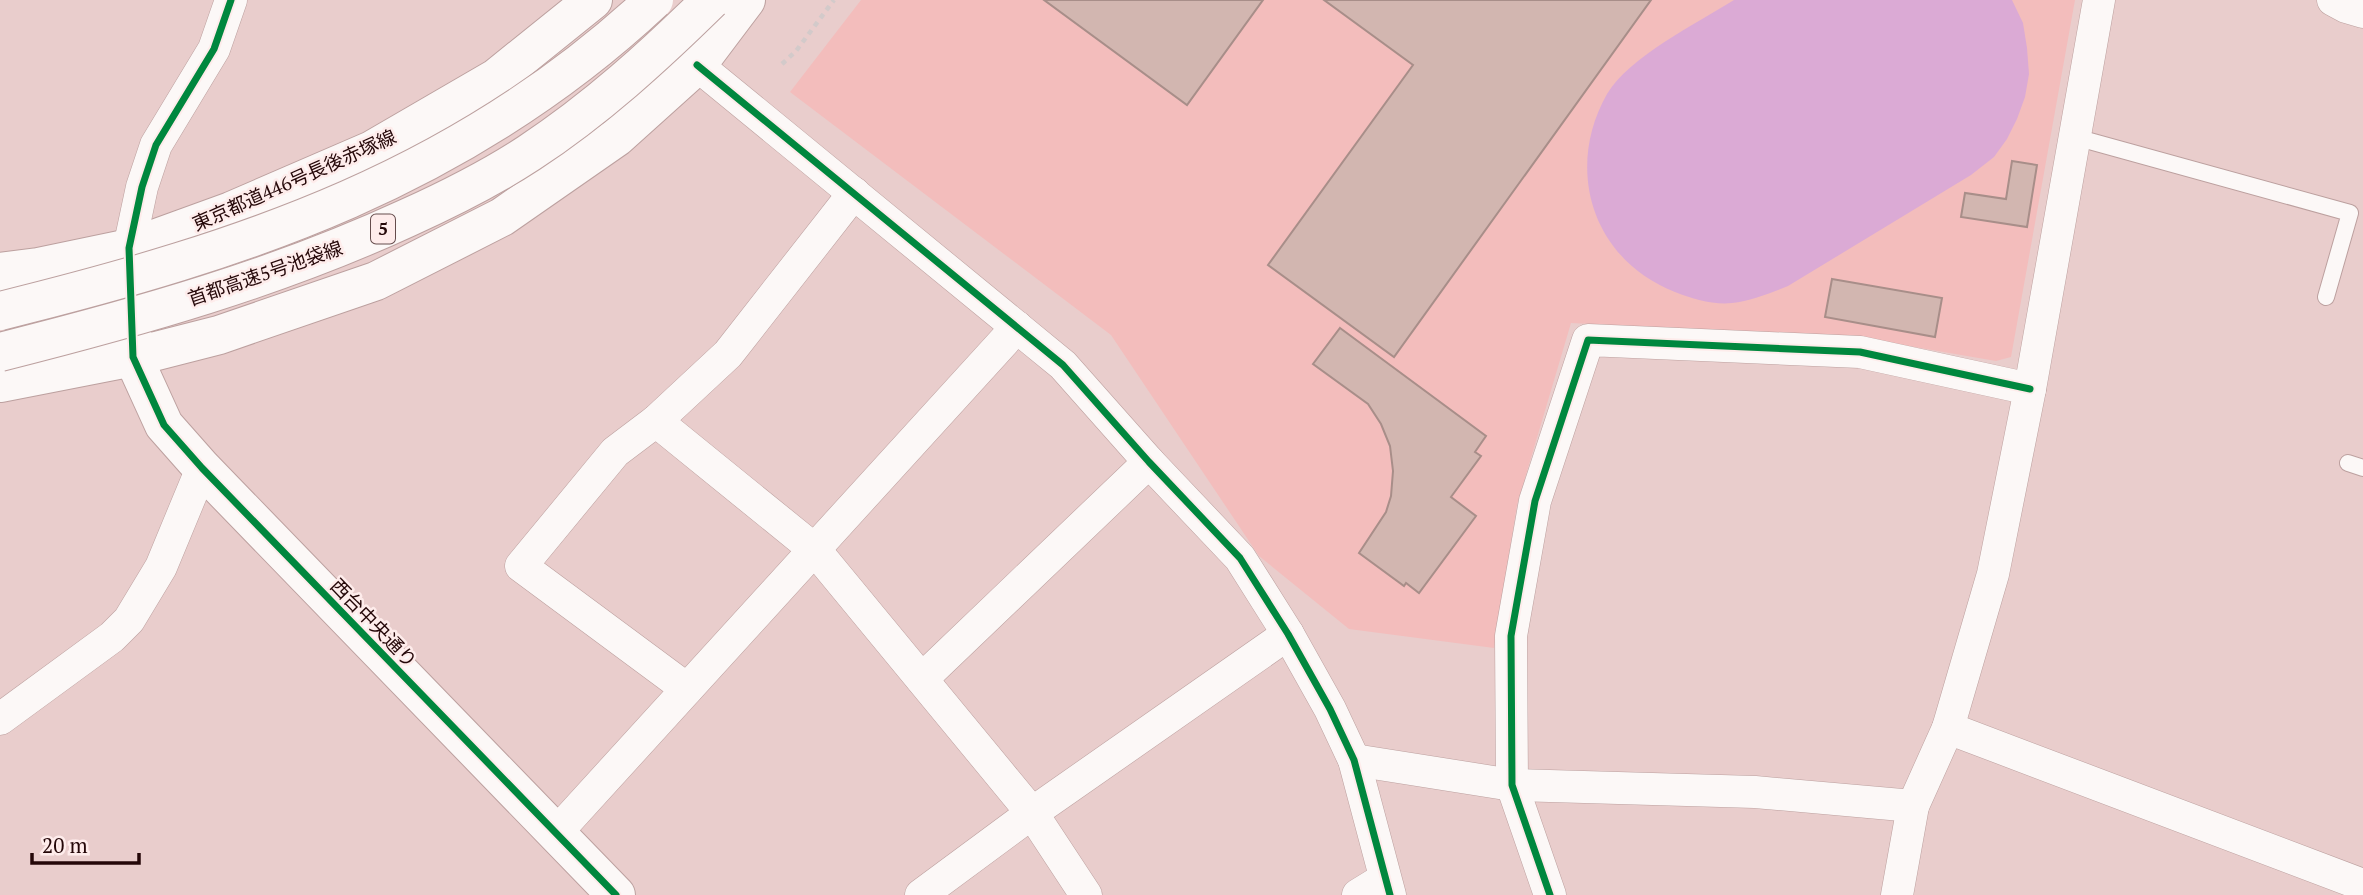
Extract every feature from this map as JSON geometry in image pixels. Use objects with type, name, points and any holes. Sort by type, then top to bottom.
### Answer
[{"type":"main road","name":"首都高速5号池袋線","points":[[0,311],[140,275],[230,247],[372,189],[436,158],[504,118],[569,72],[653,0]]},
{"type":"main road","name":"首都高速5号池袋線","points":[[0,352],[149,313],[307,260],[454,197],[528,154],[598,105],[656,55],[711,0]]},
{"type":"main road","points":[[0,383],[133,357],[219,335],[376,281],[502,217],[617,137],[697,65],[747,0]]},
{"type":"main road","name":"東京都道446号長後赤塚線","points":[[0,272],[129,248],[231,211],[372,150],[496,78],[577,4]]},
{"type":"main road","points":[[129,248],[133,357]]},
{"type":"main road","name":"西台中央通り","points":[[133,357],[164,425],[202,468],[617,895]]},
{"type":"street","points":[[129,248],[142,187],[156,145],[214,49],[231,0]]},
{"type":"street","points":[[1897,895],[1913,806],[1948,728],[1993,574],[2030,389],[2099,0]]},
{"type":"street","points":[[2333,0],[2363,12]]},
{"type":"street","points":[[697,65],[1063,365],[1149,462],[1240,558],[1288,634],[1330,709],[1354,761],[1377,890]]},
{"type":"street","points":[[687,690],[521,566],[615,452],[656,421],[728,354],[854,193]]},
{"type":"street","points":[[556,833],[1017,327]]},
{"type":"street","points":[[1550,895],[1512,785],[1511,636],[1535,502],[1588,340],[1860,352],[2030,389]]},
{"type":"street","points":[[656,421],[815,550],[1032,813],[1086,895]]},
{"type":"street","points":[[922,680],[1149,462]]},
{"type":"street","points":[[6,707],[112,637],[129,620],[161,568],[202,468]]},
{"type":"street","points":[[921,895],[1032,813],[1288,634]]},
{"type":"street","points":[[1948,728],[2363,885]]},
{"type":"street","points":[[1354,761],[1512,785],[1755,792],[1913,806]]},
{"type":"lane","points":[[2075,137],[2350,213],[2326,297]]},
{"type":"path","points":[[782,64],[796,51],[834,0]]},
{"type":"shaded area","points":[[861,0],[2075,0],[2011,357],[1996,361],[1868,339],[1571,323],[1517,505],[1494,648],[1349,629],[1259,556],[1111,335],[790,92]]},
{"type":"shaded area","points":[[1734,0],[2012,0],[2023,23],[2029,74],[2017,119],[1994,157],[1971,175],[1788,286],[1753,299],[1725,303],[1703,301],[1675,292],[1647,277],[1624,258],[1606,235],[1594,210],[1588,182],[1588,152],[1594,123],[1607,94],[1618,80],[1647,54]]},
{"type":"building","points":[[1044,0],[1263,0],[1187,105]]},
{"type":"building","points":[[1324,0],[1651,0],[1394,357],[1268,265],[1413,65]]},
{"type":"building","points":[[2012,161],[2037,165],[2027,227],[1961,217],[1965,193],[2006,199]]},
{"type":"building","points":[[1832,279],[1942,298],[1935,337],[1825,317]]},
{"type":"building","points":[[1340,328],[1486,436],[1475,452],[1481,456],[1451,497],[1476,516],[1419,593],[1406,583],[1404,586],[1359,553],[1386,512],[1391,496],[1393,471],[1390,446],[1381,424],[1368,404],[1313,364]]},
{"type":"cycle path","points":[[231,0],[214,49],[156,145],[142,187],[129,248],[133,357],[164,425],[202,468],[616,895]]},
{"type":"cycle path","points":[[697,65],[1063,365],[1149,462],[1240,558],[1288,634],[1330,709],[1354,760],[1390,895]]},
{"type":"cycle path","points":[[1550,895],[1512,785],[1511,636],[1535,501],[1588,340],[1860,352],[2030,389]]}]
